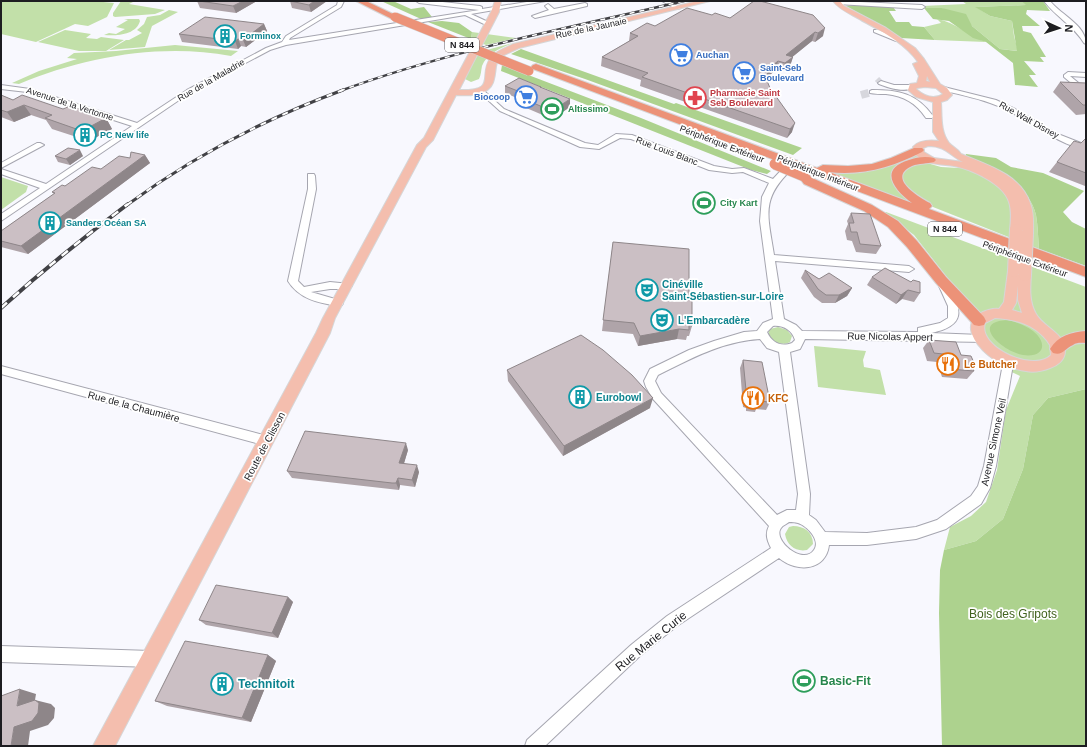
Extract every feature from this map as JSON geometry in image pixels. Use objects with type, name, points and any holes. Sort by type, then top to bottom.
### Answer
[{"type":"highway","name":"Périphérique Extérieur","points":[[360,1],[533,69],[805,169],[1086,282]]},
{"type":"highway","name":"N 844","points":[[373,1],[398,16]]},
{"type":"highway","name":"Périphérique Intérieur","points":[[533,69],[750,147],[779,160]]},
{"type":"highway","points":[[921,147],[901,159],[864,170],[805,169],[808,181],[868,208],[892,224],[912,244],[941,280],[979,321]]},
{"type":"highway","points":[[930,160],[914,161],[898,171],[896,177],[900,186],[917,201],[971,226],[981,233]]},
{"type":"highway","name":"Périphérique Intérieur","points":[[805,169],[1086,272]]},
{"type":"highway","points":[[1058,349],[1064,341],[1075,337],[1086,337]]},
{"type":"main road","name":"Rue de la Jaunaie","points":[[480,90],[481,86],[486,84],[492,63],[496,57],[516,46],[573,31],[707,1]]},
{"type":"main road","points":[[840,4],[851,15],[902,48],[910,56],[922,73],[923,79],[916,93]]},
{"type":"main road","points":[[840,4],[898,40],[920,58],[941,93],[938,132],[947,147]]},
{"type":"main road","name":"Route de Clisson","points":[[453,89],[465,61],[463,59],[489,12],[497,5]]},
{"type":"main road","name":"Route de Clisson","points":[[104,746],[267,441],[422,145],[428,140],[453,89],[495,12],[497,5]]},
{"type":"main road","points":[[453,89],[478,85],[488,78]]},
{"type":"main road","points":[[921,84],[941,93]]},
{"type":"main road","points":[[453,89],[480,90]]},
{"type":"main road","points":[[916,93],[941,93]]},
{"type":"main road","points":[[916,93],[926,104],[929,116],[927,141],[921,147],[921,156],[942,163],[955,159],[990,176],[1008,191],[1014,201],[1021,232],[1019,273],[1026,308],[1035,323]]},
{"type":"main road","points":[[921,147],[936,143],[954,151],[955,159]]},
{"type":"main road","points":[[1003,313],[1010,303],[1019,273]]},
{"type":"main road","points":[[1003,313],[1019,316],[1035,323],[1053,338],[1058,349],[1058,354],[1053,362],[1043,366],[1028,366],[1012,362],[996,354],[981,339],[977,326],[979,321],[988,314],[1003,313]]},
{"type":"street","points":[[285,43],[288,37],[339,6],[341,1]]},
{"type":"street","points":[[419,1],[497,5],[543,1],[553,12]]},
{"type":"street","points":[[665,1],[678,8]]},
{"type":"street","points":[[1047,1],[1054,10],[1078,30],[1086,42]]},
{"type":"street","points":[[840,4],[922,8]]},
{"type":"street","name":"Rue de la Maladrie","points":[[1,218],[189,91],[258,54],[285,43],[451,16],[497,5]]},
{"type":"street","points":[[535,16],[585,5]]},
{"type":"street","name":"Rue de la Maladrie","points":[[451,16],[472,16],[484,22]]},
{"type":"street","points":[[876,31],[898,40]]},
{"type":"street","points":[[1086,75],[1068,74],[1066,76],[1079,87],[1086,88]]},
{"type":"street","points":[[881,83],[916,93]]},
{"type":"street","name":"Avenue de la Vertonne","points":[[1,87],[28,90],[137,126]]},
{"type":"street","name":"Rue Louis Blanc","points":[[480,90],[502,110],[583,145],[599,147],[619,136],[632,137],[712,168],[732,171],[744,170],[773,182]]},
{"type":"street","points":[[872,92],[916,93]]},
{"type":"street","points":[[885,92],[918,100],[929,116]]},
{"type":"street","name":"Rue Walt Disney","points":[[941,93],[972,96],[994,101],[1013,110],[1055,136],[1086,148]]},
{"type":"street","points":[[1,166],[40,145]]},
{"type":"street","points":[[779,322],[764,221],[764,205],[773,182],[789,167]]},
{"type":"street","points":[[1,171],[46,187]]},
{"type":"street","points":[[311,176],[312,189],[293,277],[295,285],[308,295],[338,303]]},
{"type":"street","points":[[769,258],[909,269]]},
{"type":"street","points":[[910,336],[919,332],[945,327],[952,322],[955,316],[955,308],[941,280]]},
{"type":"street","points":[[302,291],[338,284],[347,286]]},
{"type":"street","points":[[779,322],[791,326],[799,335],[799,342],[796,346],[784,349],[770,344],[763,335],[763,330],[766,326],[779,322]]},
{"type":"street","points":[[763,335],[744,336],[698,351],[654,372],[651,375],[650,382],[651,387],[657,396],[775,523]]},
{"type":"street","name":"Rue Nicolas Appert","points":[[799,335],[910,336],[981,339]]},
{"type":"street","points":[[784,349],[804,494],[802,518]]},
{"type":"street","name":"Avenue Simone Veil","points":[[822,538],[867,539],[916,533],[942,525],[976,500],[984,488],[990,466],[1008,369],[1012,362]]},
{"type":"street","name":"Rue de la Chaumière","points":[[1,370],[267,441]]},
{"type":"street","points":[[787,516],[802,518],[816,528],[822,538],[822,551],[818,557],[812,561],[804,562],[787,556],[775,544],[773,536],[775,523],[780,519],[787,516]]},
{"type":"street","name":"Rue Marie Curie","points":[[533,746],[636,650],[666,626],[780,550]]},
{"type":"street","points":[[1,654],[150,659]]},
{"type":"green space","points":[[1,1],[93,1],[114,3],[107,17],[88,26],[75,24],[36,42],[1,34]]},
{"type":"green space","points":[[121,1],[135,1],[129,4],[165,10],[155,14],[115,17],[113,16],[113,13]]},
{"type":"green space","points":[[381,1],[393,1],[411,9],[424,7],[432,17],[421,19]]},
{"type":"green space","points":[[962,1],[1021,1],[1027,5],[976,7],[990,16],[1012,21],[1018,51],[1000,49],[972,26],[942,8],[924,8],[922,6],[966,4]]},
{"type":"green space","points":[[1021,1],[1043,1],[1050,11],[1027,10],[1026,14],[1040,26],[1022,26],[1023,31],[1031,33],[1046,57],[1040,57],[1044,62],[1024,61],[1036,75],[1029,75],[1038,87],[1015,85],[1013,63],[986,42],[973,38],[949,21],[933,19],[924,8],[942,8],[966,14],[972,26],[1000,49],[1017,51],[1012,21],[990,16],[975,7],[1026,5]]},
{"type":"green space","points":[[846,6],[893,7],[896,11],[889,11],[896,22],[909,22],[912,26],[924,27],[935,40],[901,38]]},
{"type":"green space","points":[[169,10],[178,12],[152,26],[145,47],[109,50],[142,33],[137,30],[144,24],[147,17],[160,15]]},
{"type":"green space","points":[[124,19],[139,19],[140,21],[135,29],[125,34],[104,35],[109,33],[116,34],[125,29],[116,27],[128,20]]},
{"type":"green space","points":[[937,19],[950,23],[986,42],[935,40],[924,27],[941,23]]},
{"type":"green space","points":[[442,21],[459,23],[472,32],[471,39],[428,22]]},
{"type":"green space","points":[[65,30],[91,34],[86,38],[97,39],[101,37],[124,40],[106,51],[79,51],[38,42]]},
{"type":"green space","points":[[472,32],[516,38],[486,45],[471,39]]},
{"type":"green space","points":[[513,43],[491,54],[484,61],[479,79],[471,82],[465,79],[479,52]]},
{"type":"green space","points":[[175,45],[238,51],[231,56],[204,52],[177,51],[123,55],[70,66],[19,84],[12,83],[39,71],[77,59],[67,58],[74,53],[116,51]]},
{"type":"green space","points":[[521,49],[802,148],[793,155],[585,79],[511,54]]},
{"type":"green space","points":[[502,65],[641,118],[771,171],[767,174],[751,170],[501,71]]},
{"type":"green space","points":[[912,150],[927,163],[941,167],[959,168],[965,157],[1008,178],[1025,194],[1032,204],[1036,215],[1039,249],[933,207],[912,203],[831,173],[834,169],[868,168]]},
{"type":"green space","points":[[966,154],[996,158],[1011,167],[1043,173],[1084,191],[1063,212],[1072,222],[1086,229],[1086,266],[1039,249],[1036,215],[1032,204],[1025,194],[1008,178],[965,157]]},
{"type":"green space","points":[[1,177],[28,186],[26,192],[1,210]]},
{"type":"green space","points":[[886,212],[1086,287],[1086,389],[1048,398],[1033,415],[1023,469],[1003,519],[976,541],[944,550],[950,527],[971,516],[986,502],[997,470],[1006,410],[1020,376],[1003,368],[984,352],[971,326],[971,316],[964,299],[914,235],[885,213]]},
{"type":"green space","points":[[1007,320],[1027,327],[1033,331],[1041,341],[1042,349],[1035,354],[1023,355],[1007,349],[999,343],[990,331],[991,326],[996,322]]},
{"type":"green space","points":[[778,327],[787,330],[792,336],[790,342],[783,344],[771,340],[769,337],[770,329]]},
{"type":"green space","points":[[814,346],[866,351],[863,360],[864,367],[880,370],[886,395],[818,387]]},
{"type":"green space","name":"Bois des Gripots","points":[[1086,389],[1086,746],[942,746],[939,613],[940,570],[944,550],[976,541],[1003,519],[1023,469],[1033,415],[1048,398]]},
{"type":"green space","points":[[789,527],[801,527],[810,533],[813,544],[807,550],[796,549],[788,542],[785,534]]},
{"type":"building","points":[[199,1],[243,1],[233,6]]},
{"type":"building","points":[[290,1],[314,1],[309,5]]},
{"type":"building","points":[[754,1],[760,1],[813,15],[825,28],[818,33],[815,32],[786,55],[793,57],[785,63],[778,61],[766,71],[768,73],[765,76],[770,88],[795,123],[790,129],[642,77],[648,73],[602,57],[638,36],[630,33],[647,23],[655,26],[687,8],[712,15],[715,13],[730,18]]},
{"type":"building","points":[[205,17],[264,24],[243,40],[238,39],[235,41],[179,34]]},
{"type":"building","points":[[519,78],[570,99],[552,111],[517,96],[523,93],[505,86]]},
{"type":"building","points":[[1060,82],[1086,83],[1086,105],[1083,105]]},
{"type":"building","points":[[1,95],[13,100],[22,95],[63,109],[70,106],[106,118],[82,131],[45,118],[52,115],[24,105],[7,112],[1,110]]},
{"type":"building","points":[[1085,139],[1086,173],[1057,162],[1074,141],[1081,143]]},
{"type":"building","points":[[68,148],[80,150],[66,159],[55,156]]},
{"type":"building","points":[[131,152],[145,155],[21,246],[1,241],[1,231],[55,193],[52,192],[62,185],[65,186],[92,167],[101,169],[119,156],[130,158]]},
{"type":"building","points":[[851,213],[870,214],[881,246],[860,244],[857,232],[851,232],[849,223],[854,223]]},
{"type":"building","name":"Cinéville Saint-Sébastien-sur-Loire","points":[[613,242],[689,249],[689,300],[692,301],[692,326],[689,325],[689,330],[679,329],[640,336],[634,323],[603,320]]},
{"type":"building","points":[[885,268],[911,282],[913,280],[920,282],[920,293],[908,290],[901,295],[872,277]]},
{"type":"building","points":[[805,270],[819,279],[829,273],[852,288],[839,295],[826,295],[818,289]]},
{"type":"building","name":"Eurobowl","points":[[581,335],[603,350],[632,375],[653,398],[564,446],[507,370]]},
{"type":"building","points":[[929,340],[956,342],[961,355],[971,356],[975,365],[971,365],[974,371],[949,369],[943,354],[934,353]]},
{"type":"building","name":"KFC","points":[[743,360],[762,362],[770,402],[758,401],[758,404],[750,403],[749,400],[747,400]]},
{"type":"building","points":[[305,431],[406,443],[399,463],[417,465],[412,480],[398,478],[396,483],[392,483],[287,471]]},
{"type":"building","points":[[216,585],[288,597],[272,633],[199,620]]},
{"type":"building","name":"Technitoit","points":[[185,641],[268,655],[242,718],[155,701]]},
{"type":"building","points":[[20,689],[17,706],[35,700],[39,703],[38,713],[32,721],[14,727],[11,746],[1,746],[1,696]]},
{"type":"tunnel","points":[[877,79],[881,83]]},
{"type":"tunnel","points":[[861,95],[872,92]]},
{"type":"railway","points":[[340,91],[424,63],[510,41],[684,1]]},
{"type":"railway","points":[[127,205],[177,171],[231,140],[286,113],[343,90]]},
{"type":"railway","points":[[1,308],[63,254],[128,204]]},
{"type":"place","name":"Forminox","points":[[225,36]]},
{"type":"place","name":"Auchan","points":[[681,55]]},
{"type":"place","name":"Saint-Seb Boulevard","points":[[744,73]]},
{"type":"place","name":"Biocoop","points":[[526,97]]},
{"type":"place","name":"Pharmacie Saint Seb Boulevard","points":[[695,98]]},
{"type":"place","name":"Altissimo","points":[[552,109]]},
{"type":"place","name":"PC New life","points":[[85,135]]},
{"type":"place","name":"City Kart","points":[[704,203]]},
{"type":"place","name":"Sanders Océan SA","points":[[50,223]]},
{"type":"place","name":"Cinéville Saint-Sébastien-sur-Loire","points":[[647,290]]},
{"type":"place","name":"L'Embarcadère","points":[[662,320]]},
{"type":"place","name":"Le Butcher","points":[[948,364]]},
{"type":"place","name":"Eurobowl","points":[[580,397]]},
{"type":"place","name":"KFC","points":[[753,398]]},
{"type":"place","name":"Basic-Fit","points":[[804,681]]},
{"type":"place","name":"Technitoit","points":[[222,684]]}]
